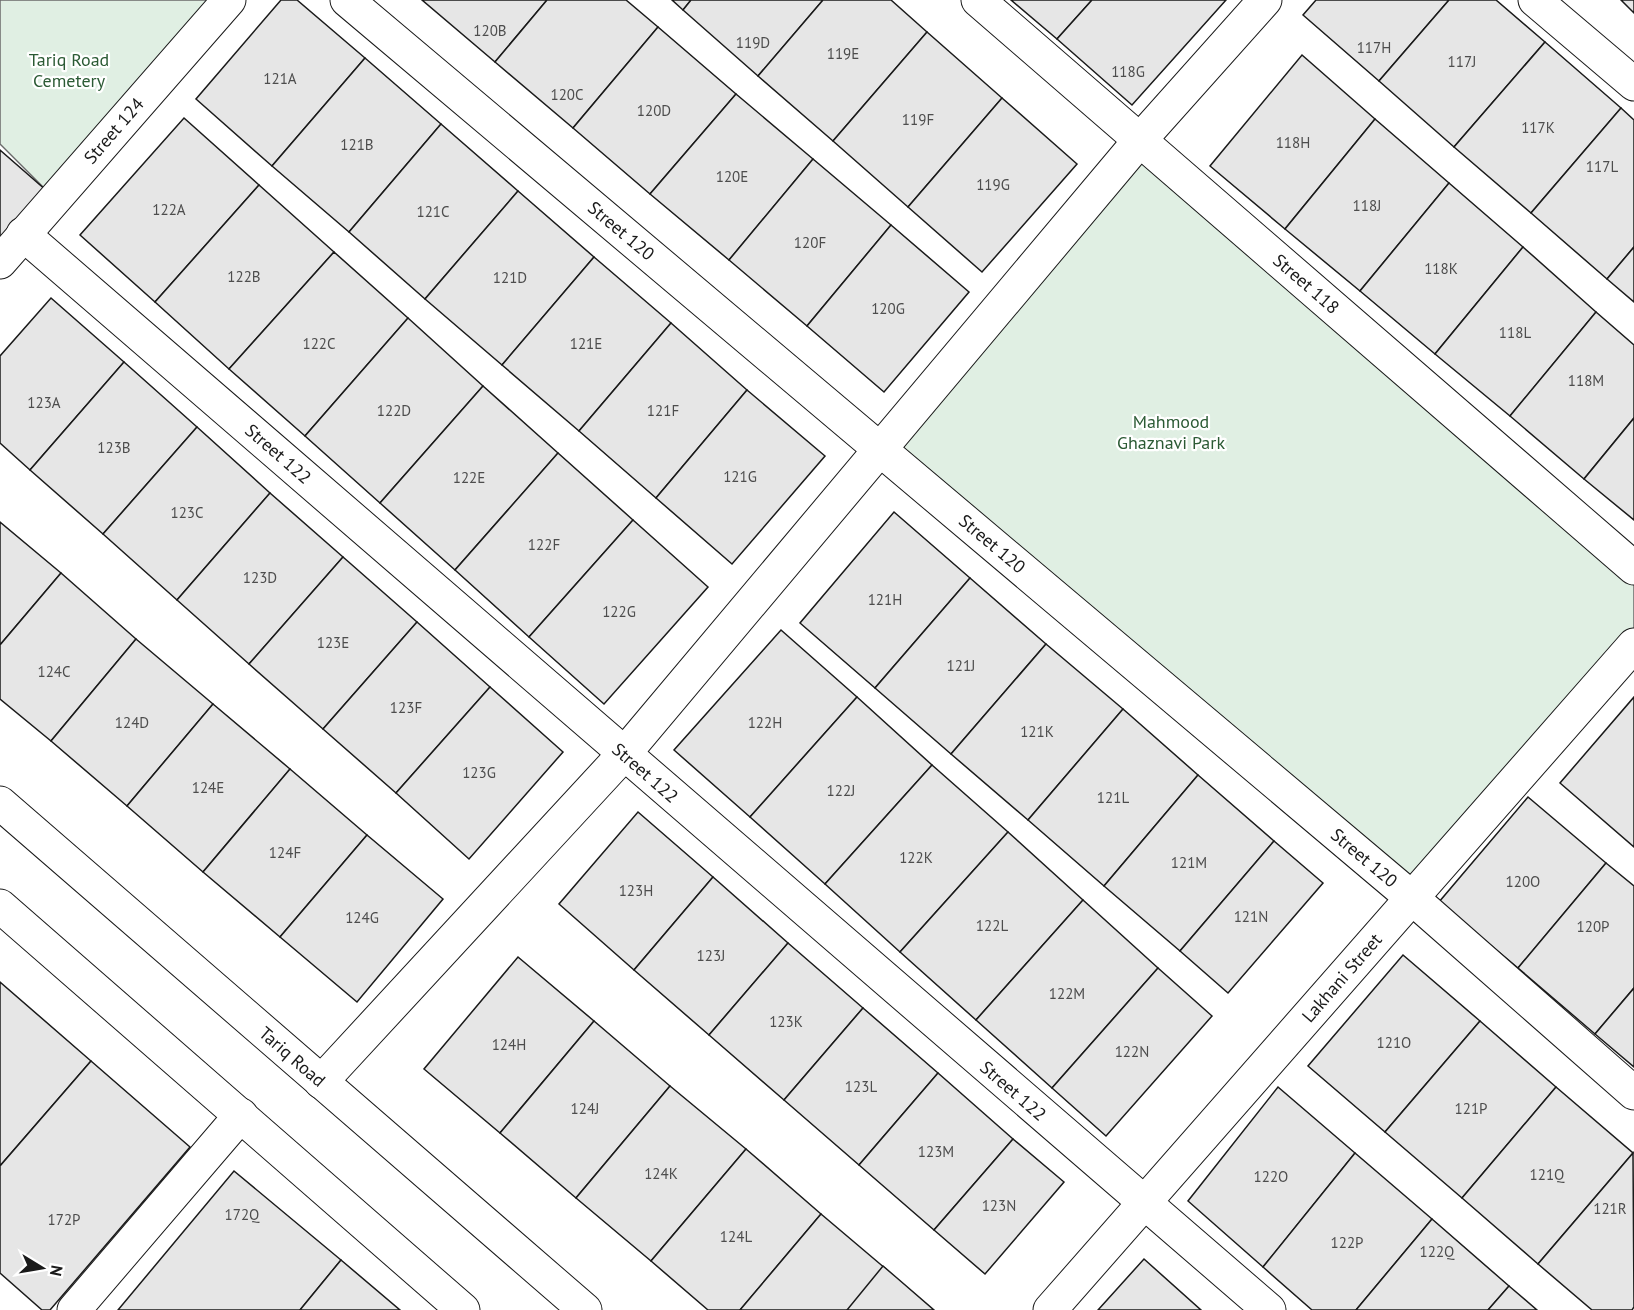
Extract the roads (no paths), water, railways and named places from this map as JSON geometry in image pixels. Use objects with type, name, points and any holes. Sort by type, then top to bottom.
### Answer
[{"type":"street","name":"Street 124","points":[[0,262],[228,0]]},
{"type":"street","name":"Street 120","points":[[347,0],[1412,898],[1634,1093]]},
{"type":"street","name":"Street 118","points":[[978,0],[1634,568]]},
{"type":"street","points":[[321,1082],[624,754],[1140,140],[1265,0]]},
{"type":"street","points":[[1535,0],[1634,84]]},
{"type":"street","name":"Street 122","points":[[23,234],[1143,1204],[1269,1310]]},
{"type":"street","name":"Lakhani Street","points":[[1050,1310],[1634,645]]},
{"type":"street","name":"Tariq Road","points":[[0,803],[585,1310]]},
{"type":"street","points":[[0,906],[463,1310]]},
{"type":"street","points":[[75,1310],[241,1115]]},
{"type":"park label","name":"Tariq Road Cemetery","points":[[69,70]]},
{"type":"park label","name":"Mahmood Ghaznavi Park","points":[[1171,432]]}]
